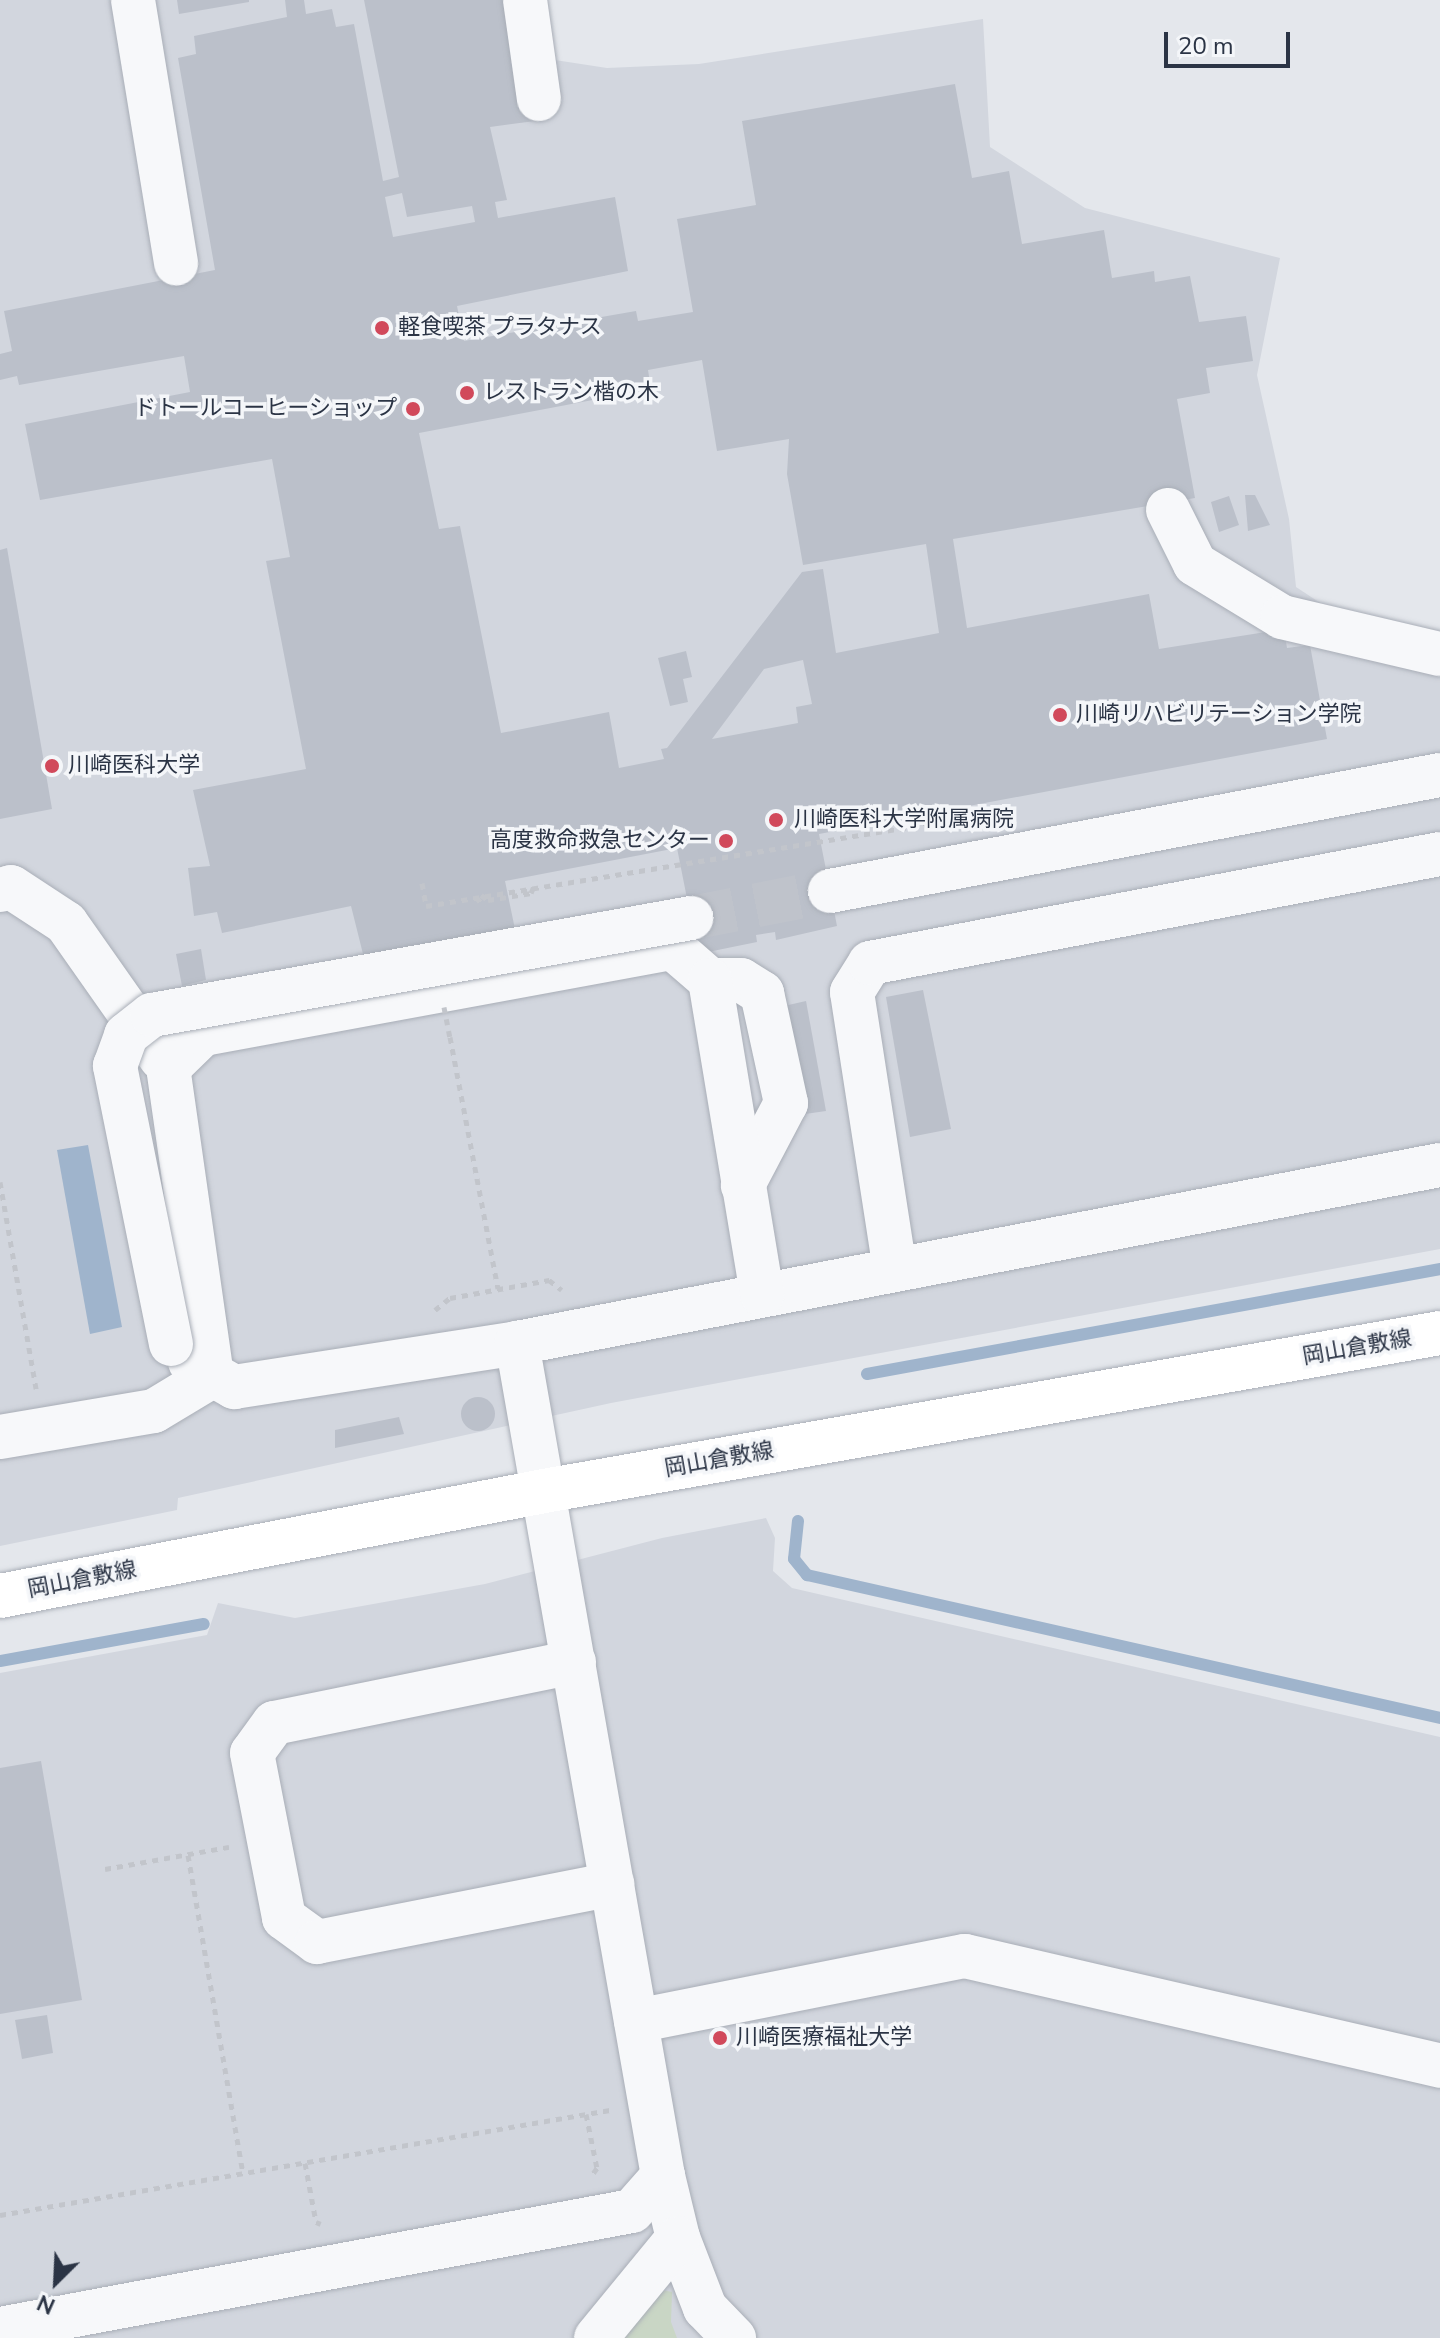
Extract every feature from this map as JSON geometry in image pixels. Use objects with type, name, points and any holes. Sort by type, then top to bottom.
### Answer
[{"type":"main road","name":"岡山倉敷線","points":[[0,1596],[544,1491],[1440,1333]]},
{"type":"lane","points":[[133,0],[176,264]]},
{"type":"lane","points":[[525,0],[539,99]]},
{"type":"lane","points":[[1168,510],[1195,564],[1282,617],[1440,654]]},
{"type":"lane","points":[[830,891],[1440,775]]},
{"type":"lane","points":[[895,1270],[852,992],[870,963],[1440,854]]},
{"type":"lane","points":[[0,890],[11,887],[66,923],[168,1068],[212,1376]]},
{"type":"lane","points":[[691,918],[152,1015],[126,1035],[115,1066],[171,1344],[212,1376],[234,1387],[517,1343],[1440,1165]]},
{"type":"lane","points":[[168,1068],[203,1034],[673,948],[710,980],[762,1295]]},
{"type":"lane","points":[[517,1343],[663,2176],[678,2238],[705,2308],[734,2338]]},
{"type":"lane","points":[[0,1437],[154,1411],[212,1376]]},
{"type":"lane","points":[[574,1662],[274,1723],[252,1753],[284,1918],[317,1942],[612,1884]]},
{"type":"lane","points":[[636,2021],[965,1956],[1440,2066]]},
{"type":"lane","points":[[0,2329],[632,2211],[663,2176]]},
{"type":"lane","points":[[596,2338],[678,2238]]},
{"type":"path","points":[[422,883],[426,906],[535,885],[531,893],[488,900],[479,896]]},
{"type":"path","points":[[479,896],[484,906]]},
{"type":"path","points":[[450,1037],[498,1288]]},
{"type":"path","points":[[0,1182],[43,1430]]},
{"type":"path","points":[[436,1321],[435,1310],[450,1298],[498,1288],[549,1280],[561,1285],[562,1296]]},
{"type":"path","points":[[105,1869],[269,1840]]},
{"type":"path","points":[[188,1855],[243,2172]]},
{"type":"path","points":[[0,2215],[650,2103]]},
{"type":"shaded area","name":"川崎医科大学附属病院","points":[[0,0],[539,0],[555,60],[607,68],[699,64],[983,19],[990,147],[1085,208],[1280,258],[1257,375],[1289,519],[1296,587],[1331,610],[1440,642],[1440,1249],[611,1403],[178,1498],[177,1510],[0,1546]]},
{"type":"shaded area","name":"川崎医療福祉大学","points":[[766,1518],[775,1538],[773,1571],[792,1588],[1440,1737],[1440,2338],[0,2338],[0,1673],[207,1635],[218,1603],[295,1618],[485,1584],[662,1538]]},
{"type":"green space","points":[[657,2289],[672,2292],[671,2322],[677,2338],[617,2338]]},
{"type":"water","points":[[88,1145],[122,1327],[90,1334],[57,1150]]},
{"type":"building","points":[[177,0],[249,0],[249,2],[179,14]]},
{"type":"building","points":[[285,0],[304,0],[306,14],[332,9],[336,27],[354,24],[383,181],[399,177],[364,0],[512,0],[535,121],[490,127],[507,200],[495,202],[498,218],[615,197],[628,271],[457,306],[464,341],[636,311],[638,321],[693,312],[677,219],[756,205],[742,121],[955,84],[972,178],[1009,171],[1022,244],[1104,230],[1112,278],[1154,271],[1155,282],[1190,276],[1199,322],[1246,316],[1253,361],[1206,368],[1210,393],[1177,399],[1195,498],[953,539],[967,628],[1149,594],[1159,649],[1284,629],[1287,648],[1310,645],[1327,739],[819,834],[837,926],[776,940],[775,932],[756,935],[757,942],[698,954],[677,848],[505,881],[516,934],[365,962],[351,906],[222,933],[217,912],[194,916],[188,868],[210,866],[193,790],[306,769],[266,561],[290,557],[272,459],[40,500],[25,424],[190,392],[184,356],[19,385],[17,376],[0,380],[0,354],[12,351],[4,311],[215,270],[178,58],[196,54],[194,36],[287,17]],"holes":[[[402,193],[407,217],[472,206],[475,222],[393,237],[385,197]],[[702,360],[717,451],[789,439],[787,474],[803,565],[926,544],[939,633],[836,653],[823,569],[802,572],[667,748],[661,749],[664,759],[619,768],[609,712],[501,733],[460,526],[439,529],[419,433],[651,389],[648,370]],[[803,660],[812,704],[796,707],[798,723],[712,739],[764,669]]]},
{"type":"building","points":[[1245,495],[1255,495],[1270,525],[1248,531]]},
{"type":"building","points":[[1229,496],[1239,525],[1219,532],[1211,502]]},
{"type":"building","name":"川崎医科大学","points":[[7,548],[52,809],[0,819],[0,550]]},
{"type":"building","points":[[686,651],[692,677],[683,679],[688,702],[670,706],[658,658]]},
{"type":"building","points":[[201,949],[206,980],[182,986],[176,954]]},
{"type":"building","points":[[923,990],[951,1129],[910,1137],[886,997]]},
{"type":"building","points":[[806,1001],[826,1111],[805,1114],[784,1006]]},
{"type":"building","points":[[478,1397],[490,1402],[495,1414],[490,1426],[478,1431],[466,1426],[461,1414],[466,1402]]},
{"type":"building","points":[[399,1417],[404,1434],[335,1448],[335,1430]]},
{"type":"building","points":[[41,1761],[82,2000],[0,2014],[0,1768]]},
{"type":"building","points":[[47,2015],[53,2053],[22,2059],[15,2020]]},
{"type":"waterway","points":[[867,1374],[1440,1269]]},
{"type":"waterway","points":[[798,1521],[794,1559],[807,1575],[1440,1718]]},
{"type":"waterway","points":[[0,1661],[204,1624]]},
{"type":"tunnel","points":[[691,918],[830,891]]},
{"type":"place","name":"軽食喫茶 プラタナス","points":[[382,328]]},
{"type":"place","name":"レストラン楷の木","points":[[467,393]]},
{"type":"place","name":"ドトールコーヒーショップ","points":[[413,409]]},
{"type":"place","name":"川崎リハビリテーション学院","points":[[1060,715]]},
{"type":"place","name":"川崎医科大学","points":[[52,766]]},
{"type":"place","name":"川崎医科大学附属病院","points":[[776,820]]},
{"type":"place","name":"高度救命救急センター","points":[[726,841]]},
{"type":"place","name":"川崎医療福祉大学","points":[[720,2038]]}]
